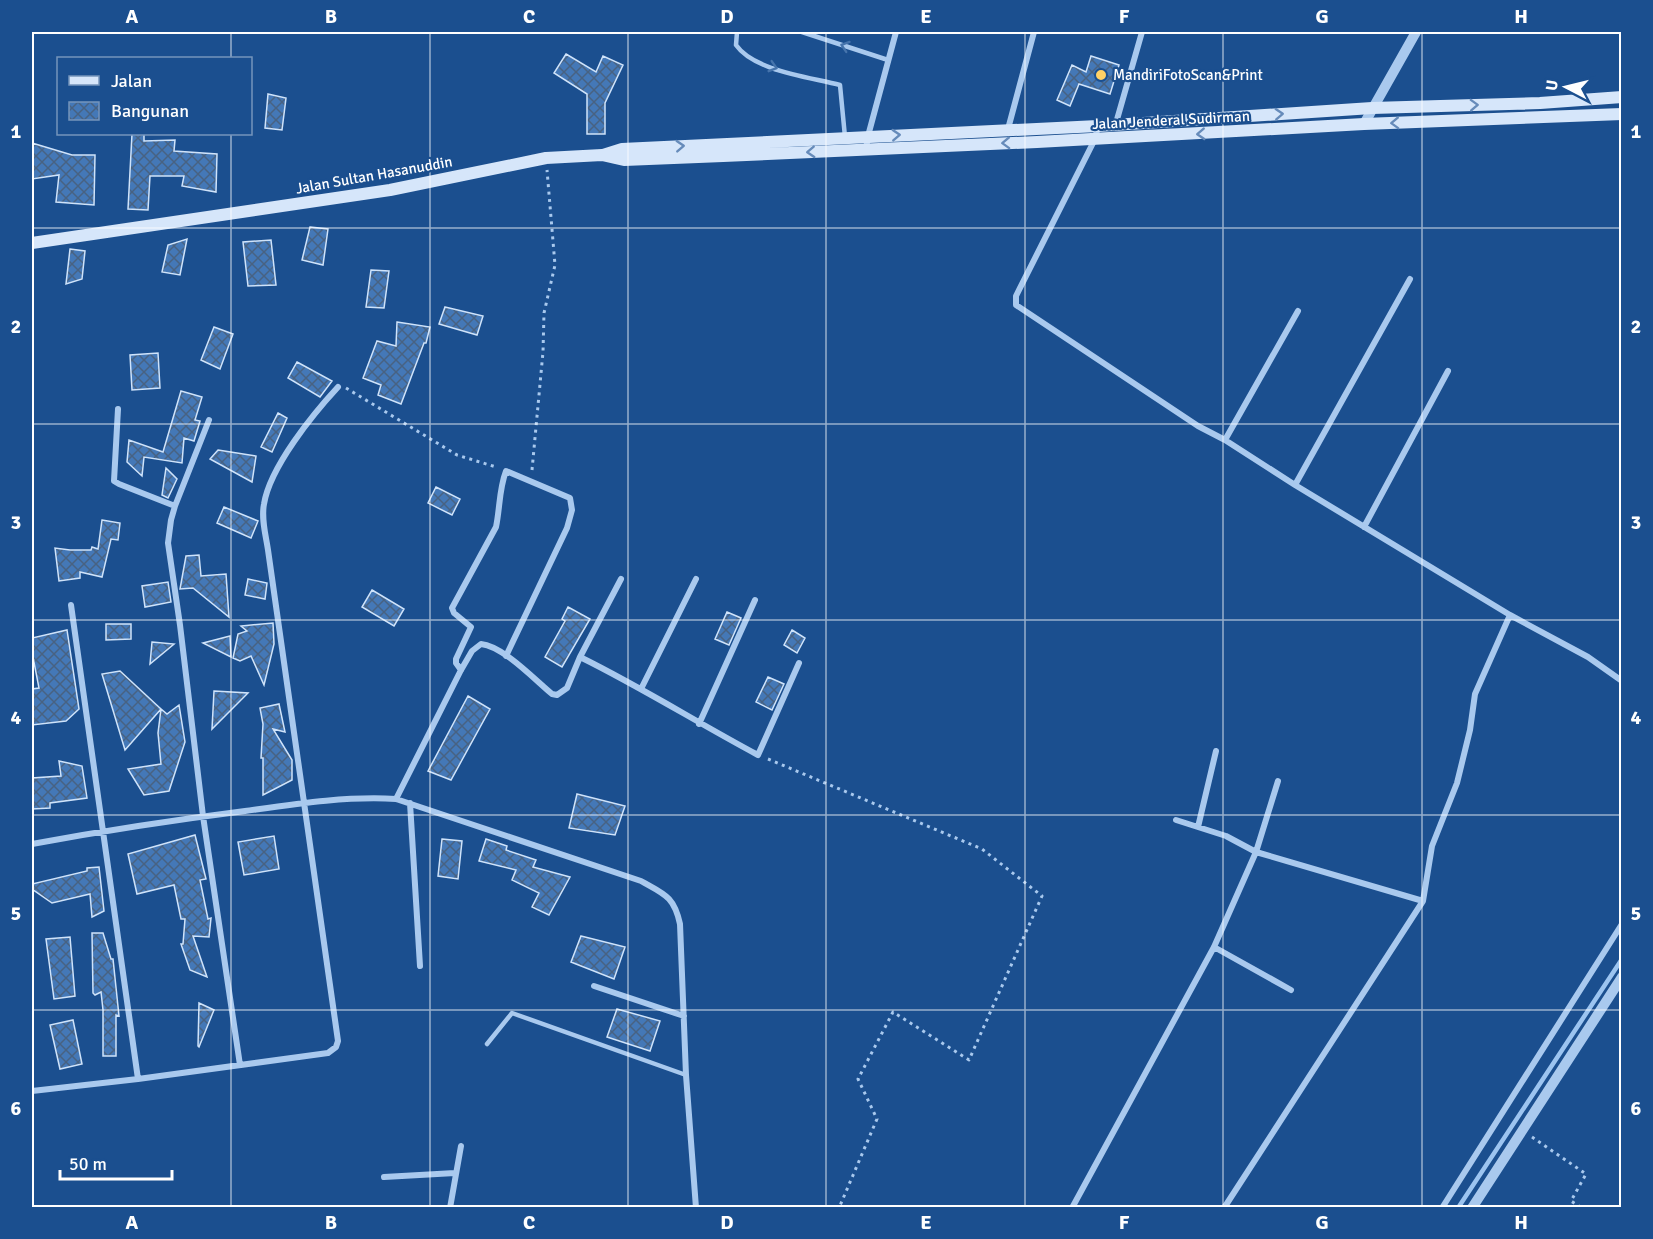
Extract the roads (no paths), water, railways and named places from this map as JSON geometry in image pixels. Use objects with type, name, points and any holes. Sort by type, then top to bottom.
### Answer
[{"type":"main road","points":[[602,155],[622,149],[845,138],[867,143],[1008,129],[1098,126],[1116,123],[1372,108],[1540,103],[1622,97]]},
{"type":"main road","name":"Jalan Jenderal Sudirman","points":[[723,156],[867,143],[1095,139],[1364,124],[1622,114]]},
{"type":"main road","name":"Jalan Sultan Hasanuddin","points":[[32,243],[390,190],[546,158],[602,155],[624,160],[723,156]]},
{"type":"street","points":[[867,143],[896,32]]},
{"type":"street","points":[[1008,129],[1034,32]]},
{"type":"street","points":[[1116,123],[1142,32]]},
{"type":"street","points":[[1364,124],[1416,32]]},
{"type":"street","points":[[1098,126],[1095,139],[1014,303],[1021,310],[1198,426],[1225,440],[1294,485],[1510,615],[1588,657],[1622,681]]},
{"type":"street","points":[[1294,485],[1410,279]]},
{"type":"street","points":[[1225,440],[1298,310]]},
{"type":"street","points":[[1364,527],[1449,371]]},
{"type":"street","points":[[32,1091],[138,1079],[331,1052],[337,1044],[268,550],[264,504],[271,483],[285,455],[314,412],[338,387]]},
{"type":"street","points":[[118,409],[114,481],[175,506]]},
{"type":"street","points":[[209,420],[175,506],[168,543],[202,816],[240,1065]]},
{"type":"street","points":[[461,670],[456,659],[471,627],[454,614],[452,608],[496,527],[501,484],[506,471],[570,498],[572,510],[567,528],[506,656]]},
{"type":"street","points":[[396,798],[472,651],[481,644],[492,647],[552,694],[557,695],[567,688],[580,657],[621,579]]},
{"type":"street","points":[[641,689],[696,579]]},
{"type":"street","points":[[699,724],[755,600]]},
{"type":"street","points":[[71,605],[138,1079]]},
{"type":"street","points":[[1224,1208],[1423,901],[1432,846],[1457,783],[1470,730],[1475,694],[1510,615]]},
{"type":"street","points":[[580,657],[758,755],[799,663]]},
{"type":"street","points":[[1198,827],[1216,751]]},
{"type":"street","points":[[1072,1208],[1214,947],[1256,852],[1278,781]]},
{"type":"street","points":[[32,844],[202,816],[304,803],[396,798],[641,881],[666,894],[677,909],[680,924],[686,1075],[696,1208]]},
{"type":"street","points":[[410,803],[420,966]]},
{"type":"street","points":[[1176,820],[1226,836],[1256,852],[1423,901]]},
{"type":"street","points":[[1442,1208],[1622,924]]},
{"type":"street","points":[[1214,947],[1291,990]]},
{"type":"street","points":[[1472,1208],[1622,977]]},
{"type":"street","points":[[594,986],[684,1016]]},
{"type":"street","points":[[450,1208],[461,1146]]},
{"type":"street","points":[[384,1177],[455,1173]]},
{"type":"lane","points":[[737,32],[736,45],[746,56],[767,66],[840,85],[845,138]]},
{"type":"lane","points":[[802,32],[888,60]]},
{"type":"lane","points":[[487,1044],[512,1013],[686,1075]]},
{"type":"waterway","points":[[1458,1208],[1622,959]]},
{"type":"place","name":"MandiriFotoScan&Print","points":[[1101,75]]}]
